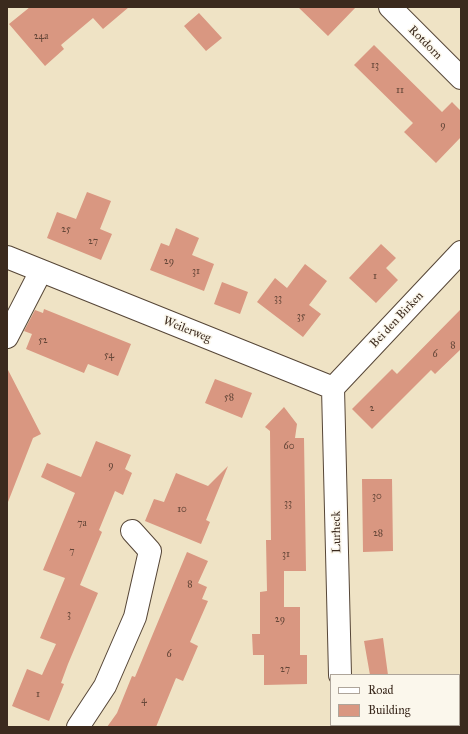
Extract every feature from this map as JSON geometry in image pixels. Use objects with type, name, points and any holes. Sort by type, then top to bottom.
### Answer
[{"type":"street","name":"Rotdorn","points":[[390,7],[461,78]]},
{"type":"street","name":"Bei den Birken","points":[[333,388],[461,252]]},
{"type":"street","name":"Weilerweg","points":[[7,257],[333,388]]},
{"type":"street","points":[[7,336],[41,271]]},
{"type":"street","name":"Lurheck","points":[[333,388],[340,674]]},
{"type":"street","points":[[78,727],[105,686],[135,617],[150,551],[132,531]]},
{"type":"building","points":[[30,7],[129,7],[103,29],[93,18],[61,45],[64,49],[45,66],[9,24]]},
{"type":"building","points":[[298,7],[356,7],[328,36]]},
{"type":"building","points":[[199,13],[222,38],[206,51],[184,26]]},
{"type":"building","points":[[374,45],[442,112],[452,102],[461,111],[461,137],[436,163],[404,132],[413,123],[354,65]]},
{"type":"building","points":[[87,192],[111,201],[100,229],[112,234],[101,260],[47,238],[57,212],[76,219]]},
{"type":"building","points":[[176,228],[199,238],[192,255],[214,264],[204,291],[150,270],[161,243],[169,246]]},
{"type":"building","points":[[381,244],[396,258],[386,268],[398,280],[376,303],[349,278]]},
{"type":"building","points":[[305,264],[327,281],[309,305],[321,314],[303,337],[257,302],[275,278],[287,288]]},
{"type":"building","points":[[222,282],[248,292],[240,314],[214,304]]},
{"type":"building","points":[[44,309],[131,344],[118,376],[88,364],[84,373],[26,349],[32,334],[24,331],[35,310],[43,313]]},
{"type":"building","points":[[461,309],[461,349],[435,374],[431,370],[372,429],[352,409],[392,369],[397,374]]},
{"type":"building","points":[[7,368],[41,434],[33,438],[8,502]]},
{"type":"building","points":[[215,379],[252,393],[242,418],[205,403]]},
{"type":"building","points":[[284,407],[297,424],[295,438],[304,438],[306,571],[284,571],[284,607],[300,607],[300,655],[307,655],[307,684],[264,685],[264,655],[253,655],[252,634],[260,634],[260,592],[267,591],[266,540],[271,540],[270,431],[265,427]]},
{"type":"building","points":[[96,441],[131,455],[125,469],[132,473],[123,495],[115,491],[99,530],[102,532],[80,585],[98,593],[68,664],[61,683],[64,684],[49,721],[12,706],[27,669],[42,675],[56,644],[40,638],[65,578],[43,570],[75,493],[41,477],[47,463],[81,477]]},
{"type":"building","points":[[228,466],[206,520],[210,522],[201,544],[145,521],[154,499],[164,502],[176,473],[208,486]]},
{"type":"building","points":[[362,479],[392,479],[393,551],[363,552]]},
{"type":"building","points":[[187,552],[208,561],[198,583],[207,587],[202,599],[208,601],[190,642],[198,646],[183,681],[176,678],[156,727],[107,727],[117,713],[132,676],[135,677]]},
{"type":"building","points":[[383,638],[388,674],[370,674],[364,641]]}]
